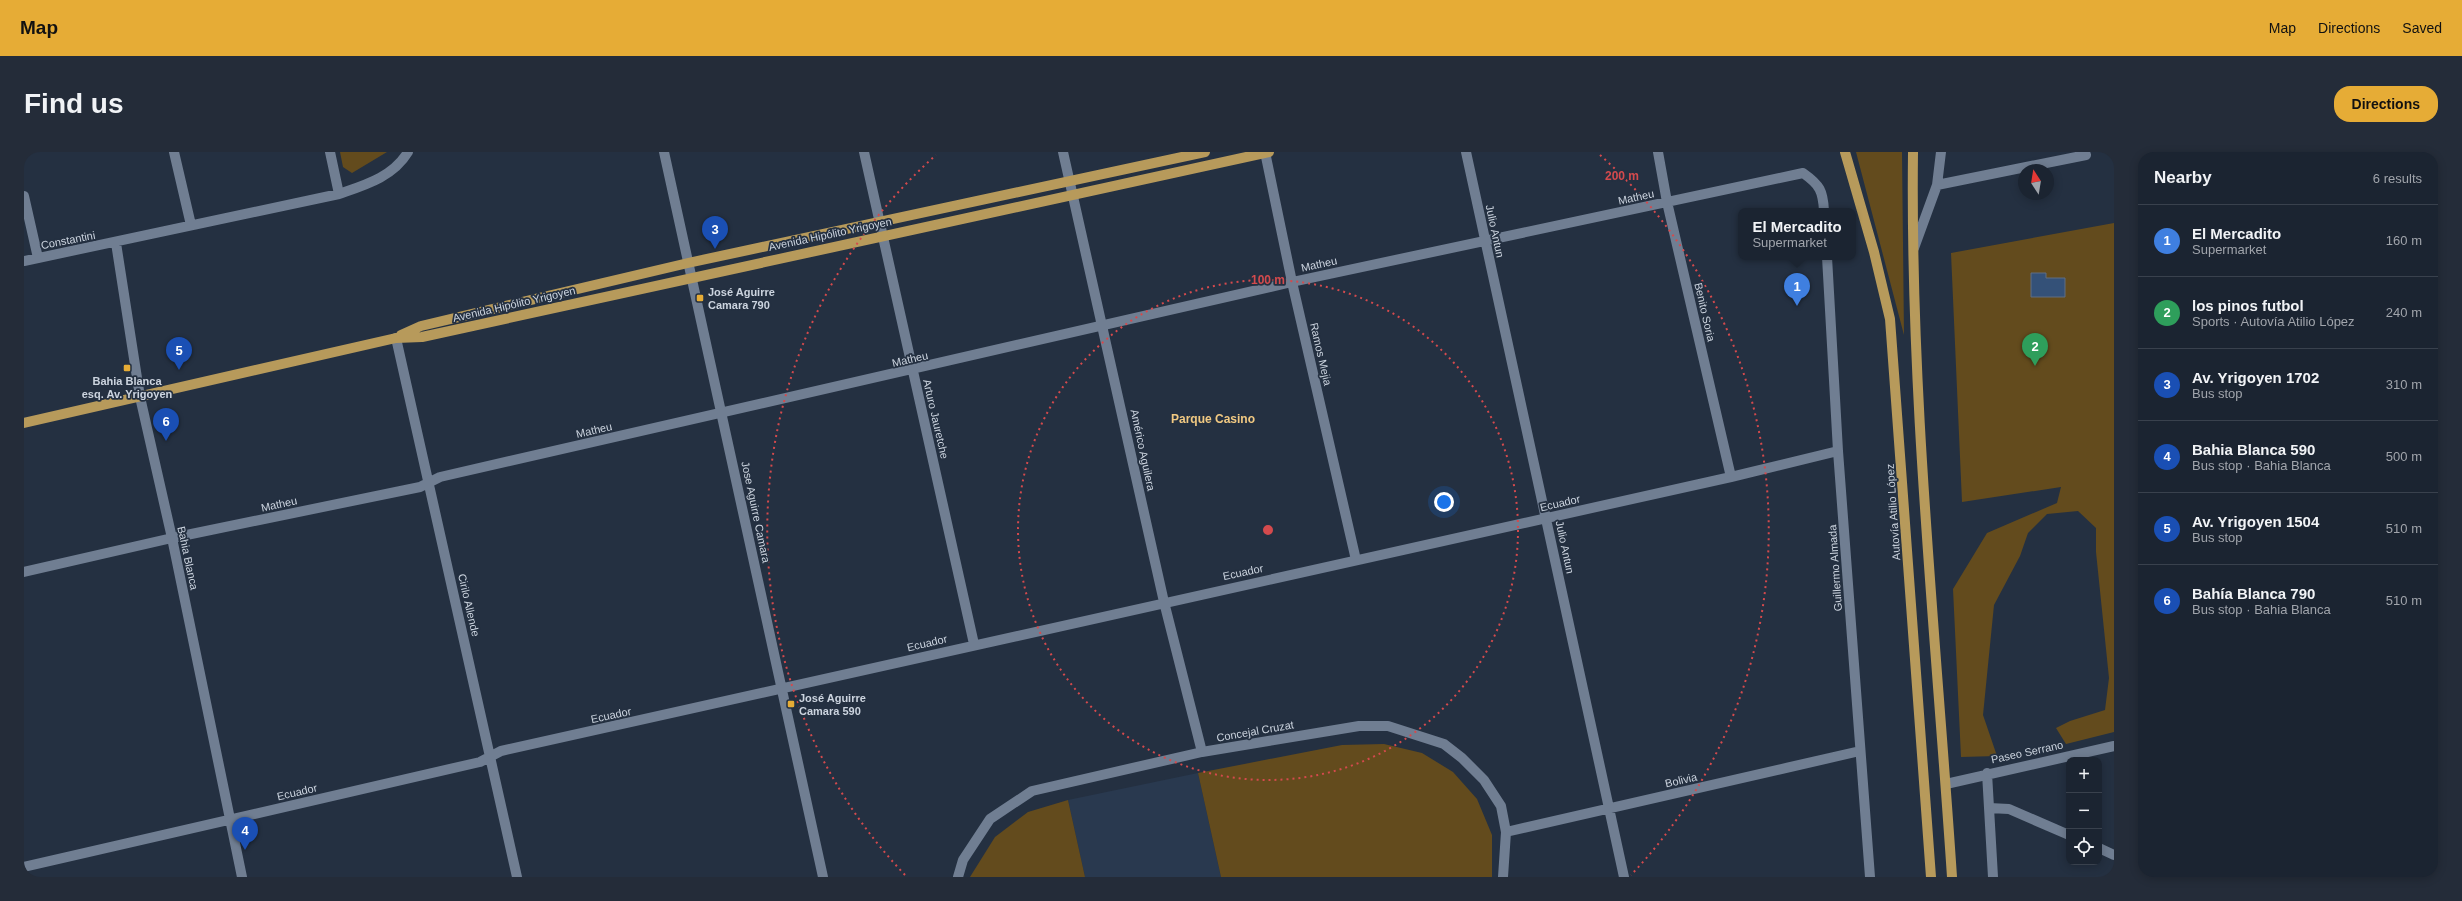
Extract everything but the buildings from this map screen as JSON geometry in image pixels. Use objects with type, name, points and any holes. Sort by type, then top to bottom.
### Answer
[{"type":"main road","name":"Avenida Hipólito Yrigoyen","points":[[396,338],[421,326],[688,263],[1204,152]]},
{"type":"main road","name":"Avenida Hipólito Yrigoyen","points":[[24,424],[396,338],[422,336],[1266,152]]},
{"type":"main road","name":"Autovía Atilio López","points":[[1845,152],[1874,252],[1890,319],[1931,877]]},
{"type":"main road","points":[[1913,152],[1913,251],[1919,400],[1952,877]]},
{"type":"street","points":[[174,152],[191,225]]},
{"type":"street","points":[[330,152],[339,194]]},
{"type":"street","name":"Constantini","points":[[24,261],[116,243],[191,225],[339,194],[376,181],[401,164],[408,152]]},
{"type":"street","name":"Jose Aguirre Camara","points":[[664,152],[783,689],[823,877]]},
{"type":"street","name":"Arturo Jauretche","points":[[864,152],[974,644]]},
{"type":"street","name":"Américo Aguilera","points":[[1063,152],[1104,325],[1164,602],[1202,752]]},
{"type":"street","name":"Ramos Mejia","points":[[1266,152],[1292,282],[1356,560]]},
{"type":"street","name":"Julio Antun","points":[[1466,152],[1547,518],[1608,809],[1624,877]]},
{"type":"street","name":"Benito Soria","points":[[1658,152],[1667,202],[1731,477]]},
{"type":"street","points":[[1913,251],[1937,186],[1941,152]]},
{"type":"street","points":[[1937,186],[2086,155],[2085,152]]},
{"type":"street","name":"Matheu","points":[[24,572],[172,538],[420,487],[440,477],[913,370],[1292,282],[1803,173],[1817,183],[1823,197],[1824,208]]},
{"type":"street","points":[[24,196],[38,258]]},
{"type":"street","name":"Bahia Blanca","points":[[116,243],[140,397],[172,538],[242,877]]},
{"type":"street","name":"Guillermo Almada","points":[[1826,260],[1838,451],[1870,877]]},
{"type":"street","name":"Cirilo Allende","points":[[396,338],[518,877]]},
{"type":"street","name":"Ecuador","points":[[24,866],[480,762],[491,758],[501,751],[783,689],[974,644],[1731,477],[1838,451]]},
{"type":"street","name":"Concejal Cruzat","points":[[958,877],[963,860],[990,819],[1032,791],[1202,752],[1359,726],[1388,726],[1444,744],[1462,758],[1484,780],[1501,806],[1506,832],[1504,877]]},
{"type":"street","name":"Paseo Serrano","points":[[1946,784],[1987,773],[2114,746]]},
{"type":"street","name":"Bolivia","points":[[1506,832],[1860,751]]},
{"type":"street","points":[[1987,773],[1993,877]]},
{"type":"street","points":[[1989,808],[2009,809],[2066,834]]},
{"type":"street","points":[[2102,849],[2114,855]]},
{"type":"shaded area","points":[[340,152],[387,152],[352,173],[343,167]]},
{"type":"shaded area","points":[[1856,152],[1902,152],[1904,335]]},
{"type":"shaded area","points":[[2114,223],[2114,732],[2066,744],[2056,728],[2070,721],[2105,710],[2109,678],[2096,552],[2096,528],[2078,511],[2047,514],[2028,533],[2020,556],[1994,605],[1983,715],[1997,756],[1961,757],[1953,589],[1987,533],[2057,503],[2061,487],[1962,502],[1951,253]]},
{"type":"shaded area","points":[[1384,744],[1422,753],[1453,772],[1477,799],[1492,835],[1492,877],[1221,877],[1198,773],[1342,745]]},
{"type":"shaded area","points":[[1198,773],[1221,877],[1085,877],[1068,800]]},
{"type":"shaded area","points":[[1068,800],[1085,877],[970,877],[995,837],[1028,812]]},
{"type":"place","name":"Av. Yrigoyen 1702","points":[[715,249]]},
{"type":"place","name":"José Aguirre Camara 790","points":[[700,298]]},
{"type":"place","name":"El Mercadito","points":[[1797,306]]},
{"type":"place","name":"los pinos futbol","points":[[2035,366]]},
{"type":"place","name":"Bahia Blanca esq. Av. Yrigoyen","points":[[127,368]]},
{"type":"place","name":"Av. Yrigoyen 1504","points":[[179,370]]},
{"type":"place","name":"Bahía Blanca 790","points":[[166,441]]},
{"type":"place","name":"José Aguirre Camara 590","points":[[791,704]]},
{"type":"place","name":"Bahia Blanca 590","points":[[245,850]]},
{"type":"district","name":"Parque Casino","points":[[1213,419]]}]
